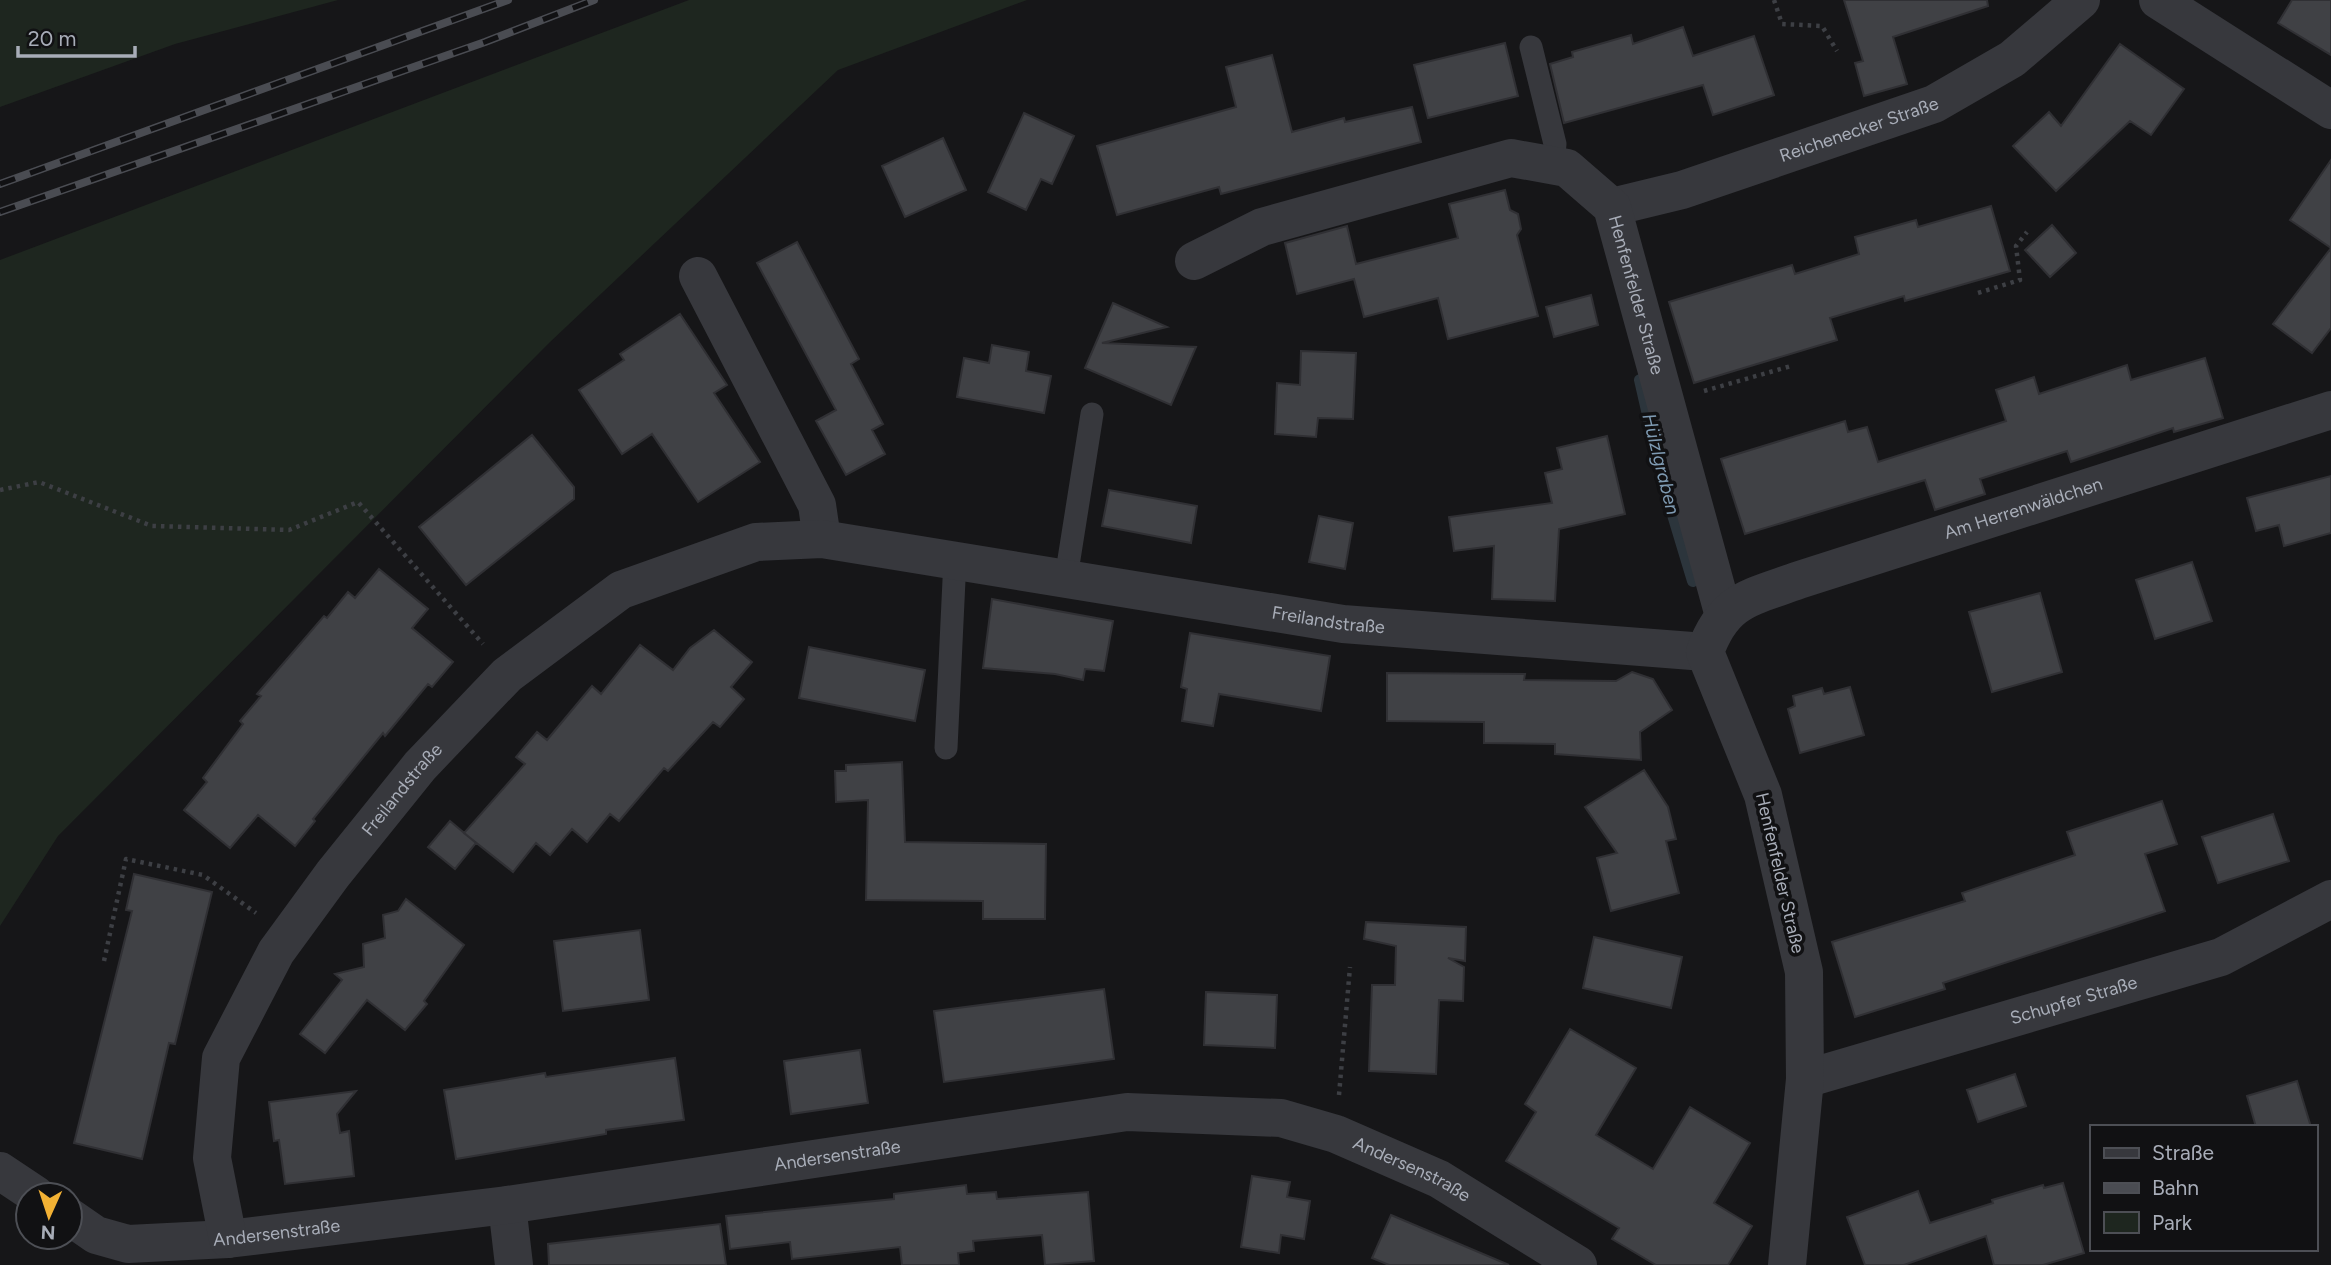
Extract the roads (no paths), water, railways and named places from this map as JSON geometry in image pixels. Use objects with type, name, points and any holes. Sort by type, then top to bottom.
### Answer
[{"type":"street","name":"Reichenecker Straße","points":[[1612,207],[1682,190],[1934,104],[2012,59],[2081,0]]},
{"type":"street","points":[[2158,0],[2331,110]]},
{"type":"street","name":"Henfenfelder Straße","points":[[1194,261],[1262,227],[1511,158],[1567,168],[1612,207],[1724,616]]},
{"type":"street","points":[[698,276],[817,505],[822,539]]},
{"type":"street","name":"Am Herrenwäldchen","points":[[1724,616],[1734,603],[1799,580],[2331,410]]},
{"type":"street","name":"Freilandstraße","points":[[228,1239],[212,1158],[221,1058],[276,952],[420,766],[507,675],[621,590],[756,542],[822,539],[1343,624],[1705,652]]},
{"type":"street","points":[[1705,652],[1713,629],[1724,616]]},
{"type":"street","name":"Henfenfelder Straße","points":[[1705,652],[1763,795],[1804,972],[1805,1079],[1787,1265]]},
{"type":"street","name":"Schupfer Straße","points":[[1805,1079],[2221,957],[2331,899]]},
{"type":"street","name":"Andersenstraße","points":[[84,1227],[128,1254],[507,1205],[1127,1112],[1281,1118],[1336,1134],[1439,1180],[1578,1265]]},
{"type":"street","points":[[0,1171],[15,1181]]},
{"type":"street","points":[[507,1205],[514,1265]]},
{"type":"lane","points":[[1531,47],[1555,144],[1553,165]]},
{"type":"lane","points":[[1066,578],[1092,414]]},
{"type":"lane","points":[[946,748],[955,559]]},
{"type":"waterway","name":"Hülzlgraben","points":[[1640,380],[1664,485],[1693,581]]},
{"type":"railway","points":[[0,184],[508,0]]},
{"type":"railway","points":[[0,212],[485,42],[594,0]]}]
